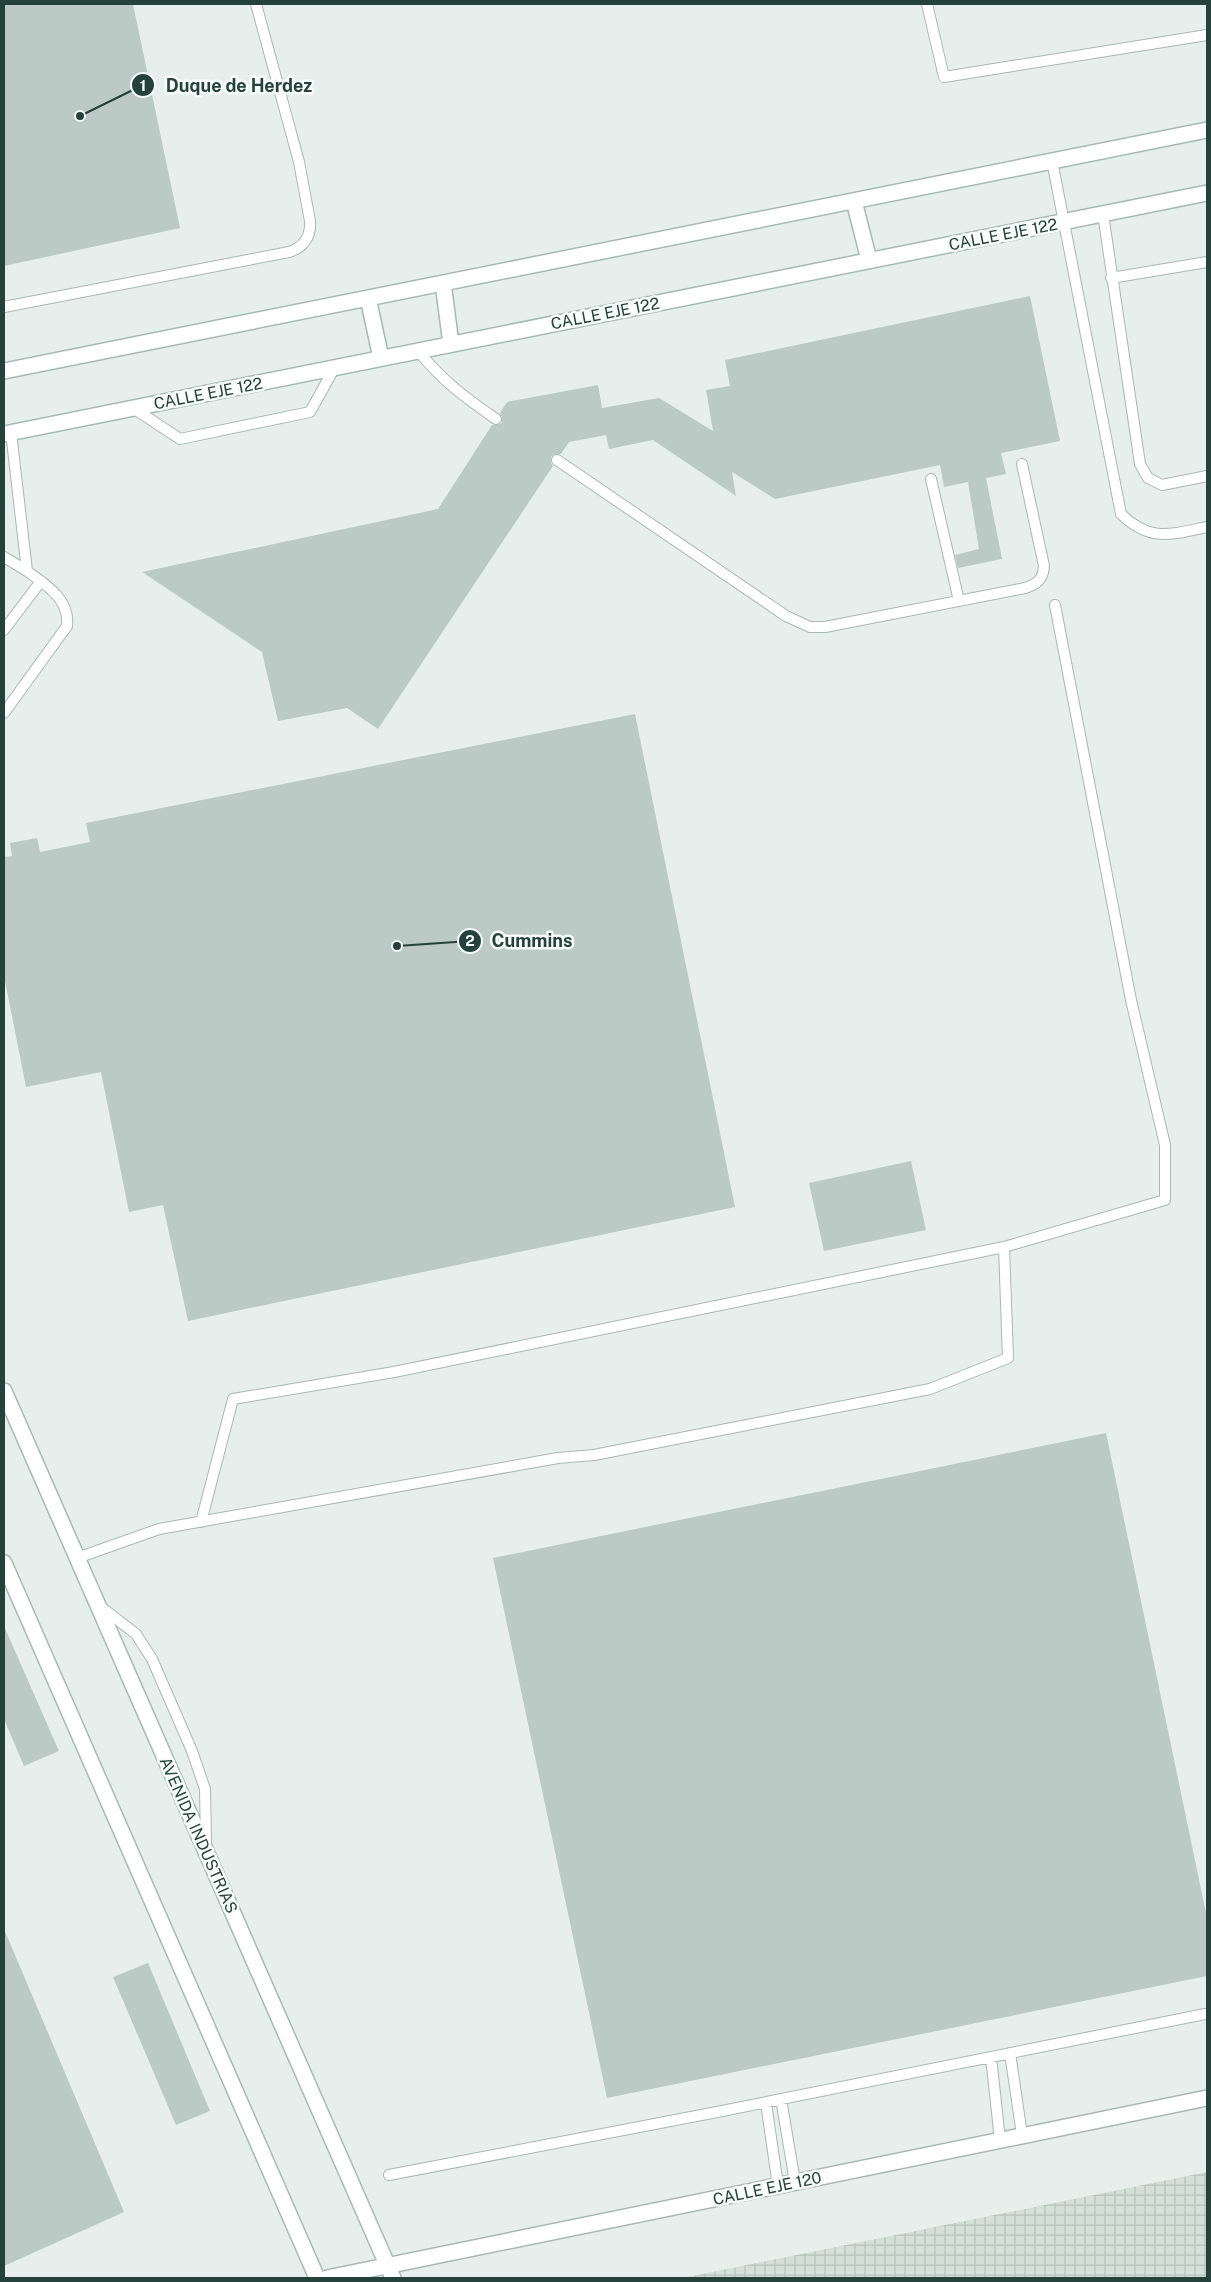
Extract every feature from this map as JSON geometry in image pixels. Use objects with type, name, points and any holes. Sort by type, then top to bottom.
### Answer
[{"type":"main road","points":[[4,371],[1207,130]]},
{"type":"main road","name":"CALLE EJE 122","points":[[7,433],[1207,193]]},
{"type":"main road","points":[[854,201],[869,260]]},
{"type":"main road","points":[[443,283],[452,344]]},
{"type":"main road","points":[[368,298],[381,358]]},
{"type":"main road","name":"AVENIDA INDUSTRIAS","points":[[4,1391],[390,2272]]},
{"type":"main road","points":[[4,1563],[317,2278]]},
{"type":"main road","name":"CALLE EJE 120","points":[[327,2278],[390,2272],[795,2182],[1207,2098]]},
{"type":"lane","points":[[4,307],[289,252],[304,244],[310,230],[310,221],[300,162],[256,4]]},
{"type":"lane","points":[[927,4],[944,77],[1207,35]]},
{"type":"lane","points":[[1052,161],[1122,514],[1132,524],[1144,531],[1161,536],[1207,527]]},
{"type":"lane","points":[[1103,214],[1140,464],[1148,478],[1162,485],[1207,476]]},
{"type":"lane","points":[[1111,278],[1207,262]]},
{"type":"lane","points":[[418,351],[454,390],[496,419]]},
{"type":"lane","points":[[133,408],[180,439],[310,412],[335,367]]},
{"type":"lane","points":[[7,433],[27,571]]},
{"type":"lane","points":[[556,460],[799,624],[825,628],[1037,584],[1043,576],[1044,566],[1022,464]]},
{"type":"lane","points":[[931,479],[959,601]]},
{"type":"lane","points":[[4,557],[41,581],[62,599],[68,614],[66,626],[4,713]]},
{"type":"lane","points":[[4,630],[41,581]]},
{"type":"lane","points":[[201,1522],[233,1399],[394,1372],[1004,1247],[1165,1200],[1165,1145],[1131,1000],[1056,605]]},
{"type":"lane","points":[[77,1558],[159,1529],[558,1458],[594,1455],[930,1390],[1008,1358],[1004,1247]]},
{"type":"lane","points":[[97,1604],[136,1634],[152,1659],[188,1742],[205,1789],[205,1839],[210,1860]]},
{"type":"lane","points":[[389,2175],[1205,2014]]},
{"type":"lane","points":[[1010,2053],[1022,2135]]},
{"type":"lane","points":[[991,2056],[1000,2140]]},
{"type":"lane","points":[[781,2099],[795,2182]]},
{"type":"lane","points":[[766,2102],[778,2186]]},
{"type":"shaded area","points":[[1207,2172],[1207,2278],[683,2278]]},
{"type":"building","points":[[4,4],[133,4],[180,228],[4,266]]},
{"type":"building","points":[[1030,296],[1060,441],[1001,453],[1006,474],[986,478],[1002,559],[958,568],[955,555],[979,549],[968,482],[944,487],[940,465],[775,499],[732,472],[736,496],[653,440],[609,449],[606,435],[569,442],[561,454],[554,454],[551,457],[553,466],[378,729],[347,708],[278,721],[262,652],[142,572],[438,509],[492,425],[502,423],[500,413],[507,402],[598,385],[602,408],[659,398],[713,431],[706,390],[730,386],[725,360]]},
{"type":"building","points":[[635,714],[735,1207],[188,1321],[163,1205],[129,1212],[101,1072],[26,1087],[4,976],[4,857],[12,856],[10,843],[37,838],[40,852],[90,842],[86,823]]},
{"type":"building","points":[[911,1161],[926,1230],[824,1251],[809,1183]]},
{"type":"building","points":[[1106,1433],[1207,1918],[1207,1976],[607,2098],[493,1558]]},
{"type":"building","points":[[4,1626],[59,1751],[24,1766],[4,1719]]},
{"type":"building","points":[[4,1929],[124,2212],[4,2266]]},
{"type":"building","points":[[148,1963],[210,2111],[176,2125],[113,1977]]},
{"type":"place","name":"Duque de Herdez","points":[[80,116]]},
{"type":"place","name":"Cummins","points":[[397,946]]}]
